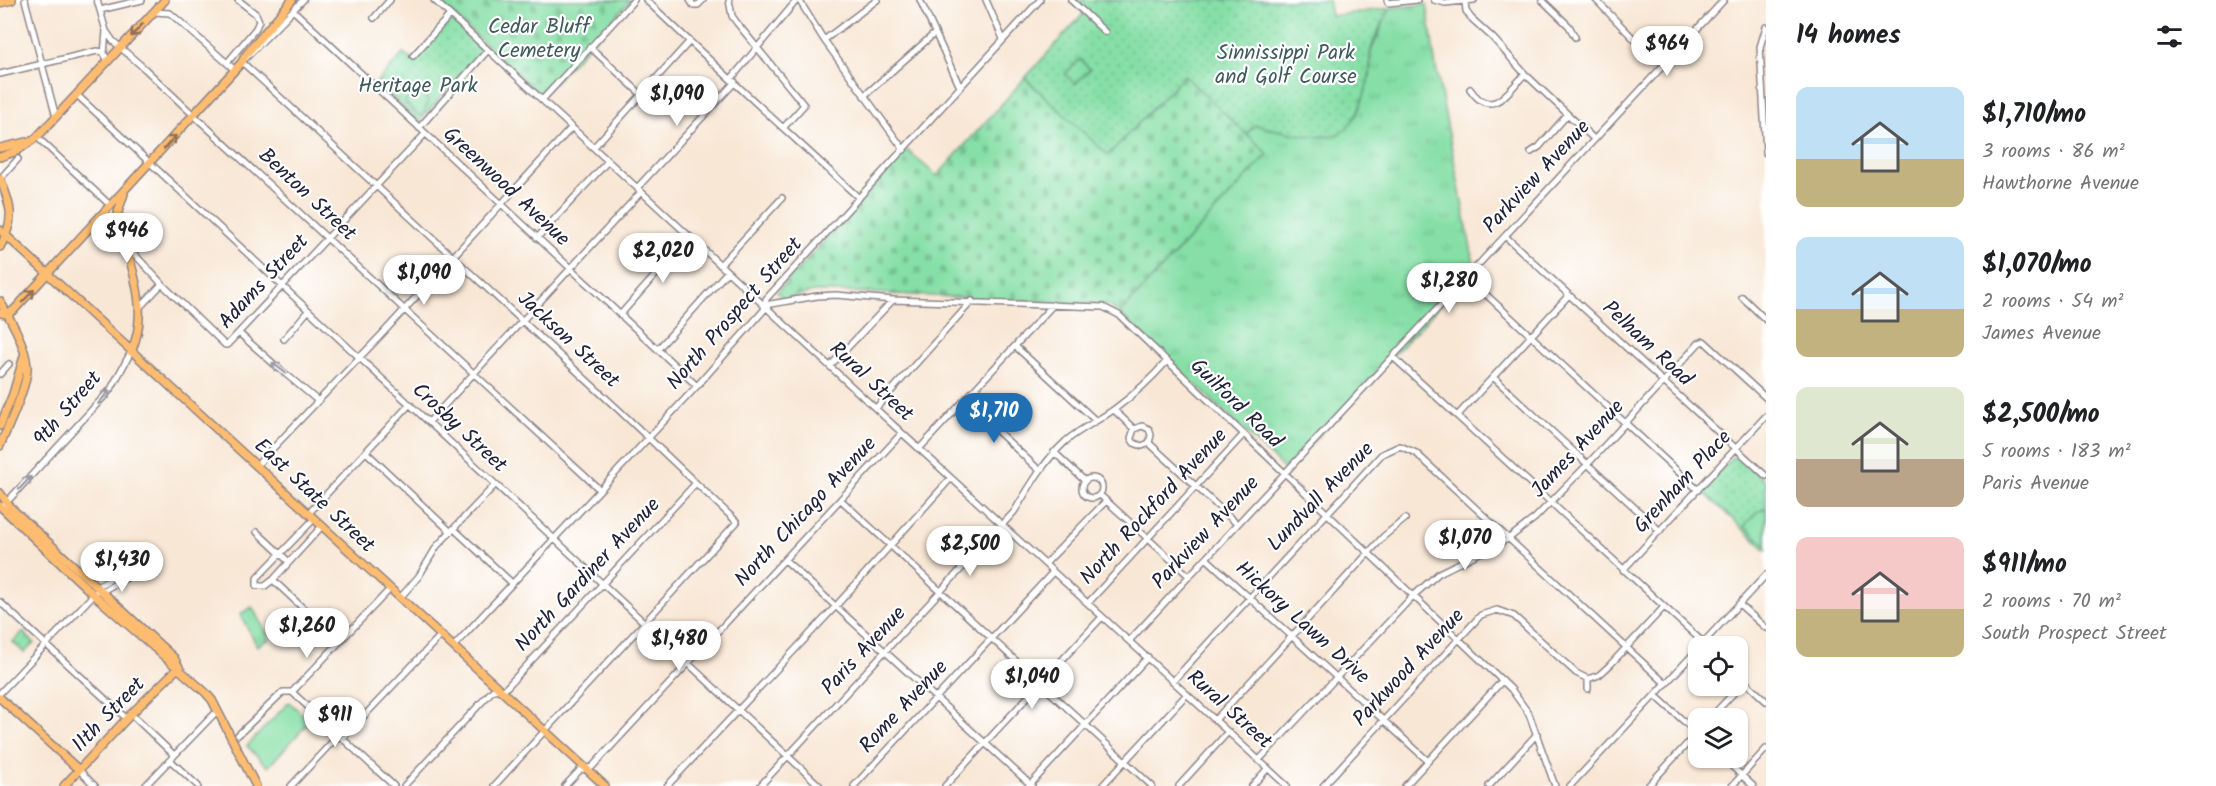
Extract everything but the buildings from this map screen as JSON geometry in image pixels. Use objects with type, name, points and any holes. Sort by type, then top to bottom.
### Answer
[{"type":"main road","points":[[0,3],[12,0]]},
{"type":"main road","points":[[0,157],[17,151],[35,139],[77,95],[106,57],[121,47],[165,0]]},
{"type":"main road","points":[[131,352],[138,337],[140,307],[118,212],[123,196],[134,181],[242,63],[245,56],[292,0]]},
{"type":"main road","points":[[0,147],[35,139]]},
{"type":"main road","points":[[3,313],[14,310],[148,166]]},
{"type":"main road","points":[[0,178],[12,214],[3,233],[0,247]]},
{"type":"main road","name":"East State Street","points":[[3,233],[605,786]]},
{"type":"main road","points":[[0,301],[3,313],[19,338],[24,356],[13,394],[0,426]]},
{"type":"main road","points":[[0,446],[4,417]]},
{"type":"main road","points":[[0,493],[2,507],[170,663],[178,667],[205,692],[256,786]]},
{"type":"main road","name":"11th Street","points":[[64,786],[178,667]]},
{"type":"main road","points":[[0,698],[79,770]]},
{"type":"street","points":[[25,0],[56,117]]},
{"type":"street","points":[[97,0],[106,31],[106,57]]},
{"type":"street","points":[[100,10],[142,0]]},
{"type":"street","points":[[227,63],[256,28],[259,21],[256,14],[238,0]]},
{"type":"street","points":[[242,63],[303,0]]},
{"type":"street","points":[[374,18],[390,0]]},
{"type":"street","name":"Rural Street","points":[[434,0],[1287,786]]},
{"type":"street","points":[[543,100],[634,0]]},
{"type":"street","points":[[646,0],[859,198]]},
{"type":"street","points":[[690,0],[693,5],[698,6],[703,0]]},
{"type":"street","points":[[729,0],[732,15],[804,105],[784,128]]},
{"type":"street","points":[[429,422],[570,269],[733,81],[757,48],[798,0],[824,40],[904,150]]},
{"type":"street","points":[[824,40],[877,0]]},
{"type":"street","points":[[920,0],[960,87]]},
{"type":"street","points":[[986,0],[1003,39]]},
{"type":"street","name":"North Prospect Street","points":[[453,647],[697,386],[764,310],[766,299],[1040,0]]},
{"type":"street","points":[[1071,0],[1105,32]]},
{"type":"street","points":[[1387,0],[1388,3],[1393,4],[1417,0]]},
{"type":"street","points":[[1434,0],[1445,3],[1474,0]]},
{"type":"street","points":[[1542,0],[1569,26],[1575,37]]},
{"type":"street","points":[[1596,0],[1638,43],[1667,60]]},
{"type":"street","name":"Parkview Avenue","points":[[1129,641],[1724,0]]},
{"type":"street","points":[[1465,2],[1466,11],[1471,18],[1493,38],[1525,74],[1594,139]]},
{"type":"street","points":[[154,12],[165,11],[179,19],[235,70]]},
{"type":"street","name":"Greenwood Avenue","points":[[294,11],[697,386]]},
{"type":"street","points":[[413,56],[450,15]]},
{"type":"street","points":[[1766,27],[1760,47],[1766,153]]},
{"type":"street","name":"Benton Street","points":[[106,31],[113,41],[599,489]]},
{"type":"street","points":[[864,96],[935,33]]},
{"type":"street","points":[[594,147],[689,42]]},
{"type":"street","points":[[590,47],[641,94]]},
{"type":"street","points":[[419,128],[488,50]]},
{"type":"street","points":[[0,74],[97,51],[106,57]]},
{"type":"street","name":"Jackson Street","points":[[242,63],[737,522],[644,621]]},
{"type":"street","points":[[1470,89],[1480,102],[1492,103],[1501,98],[1525,74]]},
{"type":"street","name":"Crosby Street","points":[[77,95],[148,166],[360,357],[820,786]]},
{"type":"street","points":[[176,98],[193,108],[206,102]]},
{"type":"street","points":[[1531,152],[1539,147],[1568,116]]},
{"type":"street","points":[[256,466],[453,258],[572,127]]},
{"type":"street","name":"Adams Street","points":[[162,284],[225,345],[230,344],[425,134]]},
{"type":"street","points":[[0,147],[22,139]]},
{"type":"street","points":[[35,139],[111,206]]},
{"type":"street","points":[[0,178],[18,159]]},
{"type":"street","points":[[537,238],[608,161]]},
{"type":"street","points":[[720,265],[782,198]]},
{"type":"street","name":"Pelham Road","points":[[1504,236],[1766,476]]},
{"type":"street","points":[[620,315],[689,237]]},
{"type":"street","points":[[125,242],[162,284],[140,307]]},
{"type":"street","points":[[658,350],[727,272]]},
{"type":"street","points":[[1467,277],[1698,490]]},
{"type":"street","name":"Guilford Road","points":[[765,305],[825,295],[893,300],[1102,308],[1119,315],[1503,680],[1529,714],[1555,786]]},
{"type":"street","points":[[1457,416],[1569,295]]},
{"type":"street","points":[[1742,297],[1766,320]]},
{"type":"street","points":[[830,366],[893,300]]},
{"type":"street","points":[[876,408],[972,302]]},
{"type":"street","points":[[919,448],[1053,305]]},
{"type":"street","points":[[284,339],[308,310]]},
{"type":"street","points":[[240,334],[318,401]]},
{"type":"street","name":"James Avenue","points":[[1259,760],[1413,596],[1439,573],[1508,539],[1551,503],[1701,341],[1704,341],[1766,398]]},
{"type":"street","points":[[1015,346],[1095,420]]},
{"type":"street","name":"9th Street","points":[[2,507],[108,393],[131,352]]},
{"type":"street","points":[[1393,357],[1664,607],[1692,636]]},
{"type":"street","name":"Paris Avenue","points":[[760,786],[1014,512],[1039,470],[1054,452],[1076,433],[1114,410],[1167,361]]},
{"type":"street","points":[[0,374],[9,364]]},
{"type":"street","points":[[1493,377],[1660,531]]},
{"type":"street","points":[[965,401],[1039,470]]},
{"type":"street","points":[[322,526],[273,580],[265,586],[257,586],[257,578],[298,535],[311,516],[410,404]]},
{"type":"street","points":[[1114,410],[1134,429]]},
{"type":"street","name":"Grenham Place","points":[[1623,570],[1766,417]]},
{"type":"street","points":[[1134,429],[1142,426],[1149,429],[1151,435],[1149,443]]},
{"type":"street","points":[[1134,429],[1131,438],[1134,443],[1142,446],[1149,443]]},
{"type":"street","name":"North Chicago Avenue","points":[[565,786],[580,770],[592,766],[902,433]]},
{"type":"street","name":"North Rockford Avenue","points":[[1088,603],[1244,434]]},
{"type":"street","points":[[1149,443],[1237,524]]},
{"type":"street","name":"Lundvall Avenue","points":[[1173,681],[1382,454],[1400,446],[1416,453],[1666,684]]},
{"type":"street","points":[[366,452],[512,582]]},
{"type":"street","points":[[1054,452],[1085,481]]},
{"type":"street","points":[[667,786],[835,607],[951,478]]},
{"type":"street","points":[[1085,481],[1092,479],[1099,481],[1102,487],[1100,495]]},
{"type":"street","points":[[1085,481],[1082,489],[1086,496],[1093,498],[1100,495]]},
{"type":"street","name":"North Gardiner Avenue","points":[[404,786],[493,690],[502,689],[696,483]]},
{"type":"street","points":[[400,598],[419,576],[437,546],[495,485]]},
{"type":"street","points":[[1100,495],[1189,576]]},
{"type":"street","points":[[841,500],[1152,786]]},
{"type":"street","points":[[1045,564],[1106,501]]},
{"type":"street","points":[[1215,720],[1368,554],[1405,519]]},
{"type":"street","points":[[256,532],[288,561]]},
{"type":"street","points":[[298,535],[307,542]]},
{"type":"street","name":"Hickory Lawn Drive","points":[[1206,558],[1428,761]]},
{"type":"street","points":[[785,560],[1031,785],[1148,657]]},
{"type":"street","points":[[0,693],[100,585],[133,567]]},
{"type":"street","points":[[95,592],[104,590],[140,571]]},
{"type":"street","name":"Rome Avenue","points":[[854,786],[1053,572]]},
{"type":"street","points":[[1711,636],[1766,575]]},
{"type":"street","points":[[273,580],[339,642]]},
{"type":"street","points":[[292,692],[390,589]]},
{"type":"street","points":[[0,602],[129,716],[172,757],[198,786]]},
{"type":"street","points":[[1739,604],[1766,628]]},
{"type":"street","points":[[1588,689],[1588,679],[1599,675],[1664,607]]},
{"type":"street","name":"Parkwood Avenue","points":[[1323,786],[1458,639],[1481,615],[1488,612],[1505,612],[1514,616],[1576,673],[1588,679]]},
{"type":"street","name":"North Rockford Avenue","points":[[945,786],[1102,617]]},
{"type":"street","points":[[494,786],[644,621]]},
{"type":"street","points":[[291,786],[336,738],[345,736],[441,635]]},
{"type":"street","points":[[1570,786],[1688,661]]},
{"type":"street","points":[[1405,786],[1503,680]]},
{"type":"street","points":[[1748,684],[1766,701]]},
{"type":"street","points":[[238,735],[283,692],[292,692],[394,786]]},
{"type":"street","points":[[1102,786],[1186,694]]},
{"type":"street","points":[[1656,696],[1688,724]]},
{"type":"street","points":[[1719,708],[1731,696]]},
{"type":"street","points":[[145,786],[217,711]]},
{"type":"street","points":[[1179,786],[1228,732]]},
{"type":"street","points":[[1489,786],[1537,734]]},
{"type":"street","points":[[1648,786],[1688,744]]},
{"type":"street","points":[[1732,786],[1766,749]]},
{"type":"street","points":[[1252,786],[1268,768]]},
{"type":"street","points":[[1734,768],[1753,786]]},
{"type":"street","points":[[79,770],[96,786]]},
{"type":"green space","name":"Cedar Bluff Cemetery","points":[[437,0],[631,0],[547,90],[539,94]]},
{"type":"green space","name":"Sinnissippi Park and Golf Course","points":[[1071,0],[1328,0],[1331,16],[1390,8],[1370,53],[1369,77],[1358,110],[1349,126],[1336,135],[1308,136],[1255,125],[1246,134],[1184,75],[1108,155],[1025,78],[1084,13]]},
{"type":"green space","points":[[1427,4],[1435,62],[1474,264],[1466,277],[1286,471],[1120,313],[1268,154],[1246,134],[1255,125],[1288,132],[1370,76],[1371,51],[1390,8]]},
{"type":"green space","name":"Heritage Park","points":[[448,20],[451,20],[483,50],[419,122],[376,83],[404,53],[413,61]]},
{"type":"green space","points":[[1080,59],[1090,69],[1075,84],[1065,74]]},
{"type":"green space","points":[[1184,75],[1268,154],[1120,313],[1107,305],[1094,304],[851,292],[814,292],[783,299],[777,292],[907,150],[937,176],[1025,78],[1108,155]]},
{"type":"green space","points":[[416,91],[426,97],[428,102],[423,115],[417,114],[405,102],[412,92]]},
{"type":"green space","points":[[1736,454],[1766,482],[1766,550],[1701,490]]},
{"type":"green space","points":[[1766,508],[1766,545],[1744,526],[1757,512]]},
{"type":"green space","points":[[252,607],[270,639],[257,646],[240,614]]},
{"type":"green space","points":[[23,632],[34,643],[24,653],[13,642]]},
{"type":"green space","points":[[289,702],[310,721],[268,767],[247,746]]}]
